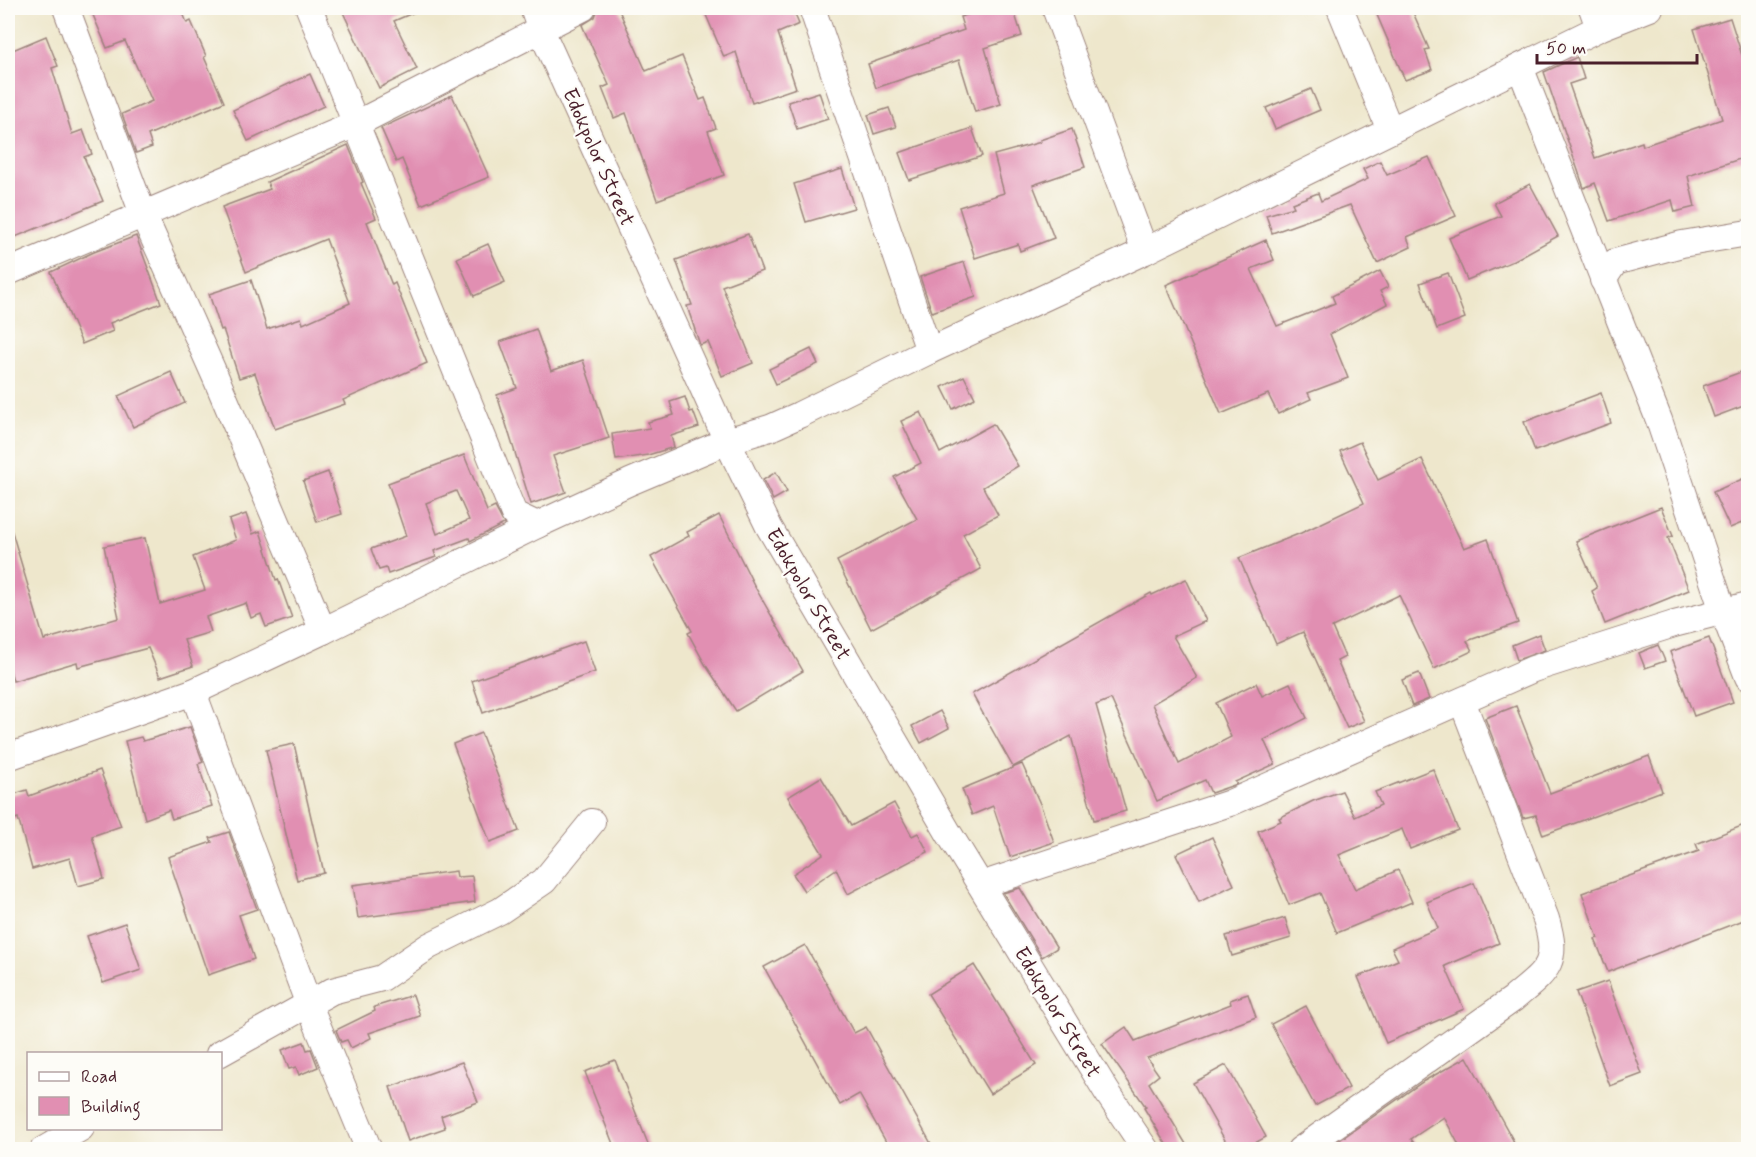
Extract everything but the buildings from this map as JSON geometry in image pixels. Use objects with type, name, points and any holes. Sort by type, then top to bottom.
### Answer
[{"type":"street","points":[[66,8],[143,214],[216,378],[323,631]]},
{"type":"street","points":[[309,8],[514,514],[537,525]]},
{"type":"street","points":[[8,272],[356,124],[537,18],[583,8]]},
{"type":"street","points":[[812,8],[929,351]]},
{"type":"street","points":[[1055,8],[1145,251]]},
{"type":"street","points":[[1340,8],[1390,130]]},
{"type":"street","points":[[8,757],[193,692],[323,631],[537,525],[727,441],[770,428],[1145,251],[1520,67],[1596,18],[1650,8]]},
{"type":"street","name":"Edokpolor Street","points":[[537,18],[727,441],[769,527],[981,885],[1107,1092],[1146,1149]]},
{"type":"street","points":[[1520,67],[1659,420],[1723,611],[1749,677]]},
{"type":"street","points":[[1603,280],[1616,262],[1682,244],[1749,233]]},
{"type":"street","points":[[981,885],[1230,803],[1533,669],[1674,624],[1749,605]]},
{"type":"street","points":[[193,692],[309,1005],[369,1149]]},
{"type":"street","points":[[1300,1149],[1513,999],[1544,973],[1553,953],[1546,919],[1462,701]]},
{"type":"street","points":[[221,1052],[332,991],[382,978],[429,946],[500,911],[544,881],[592,822]]},
{"type":"street","points":[[44,1149],[77,1130]]}]
